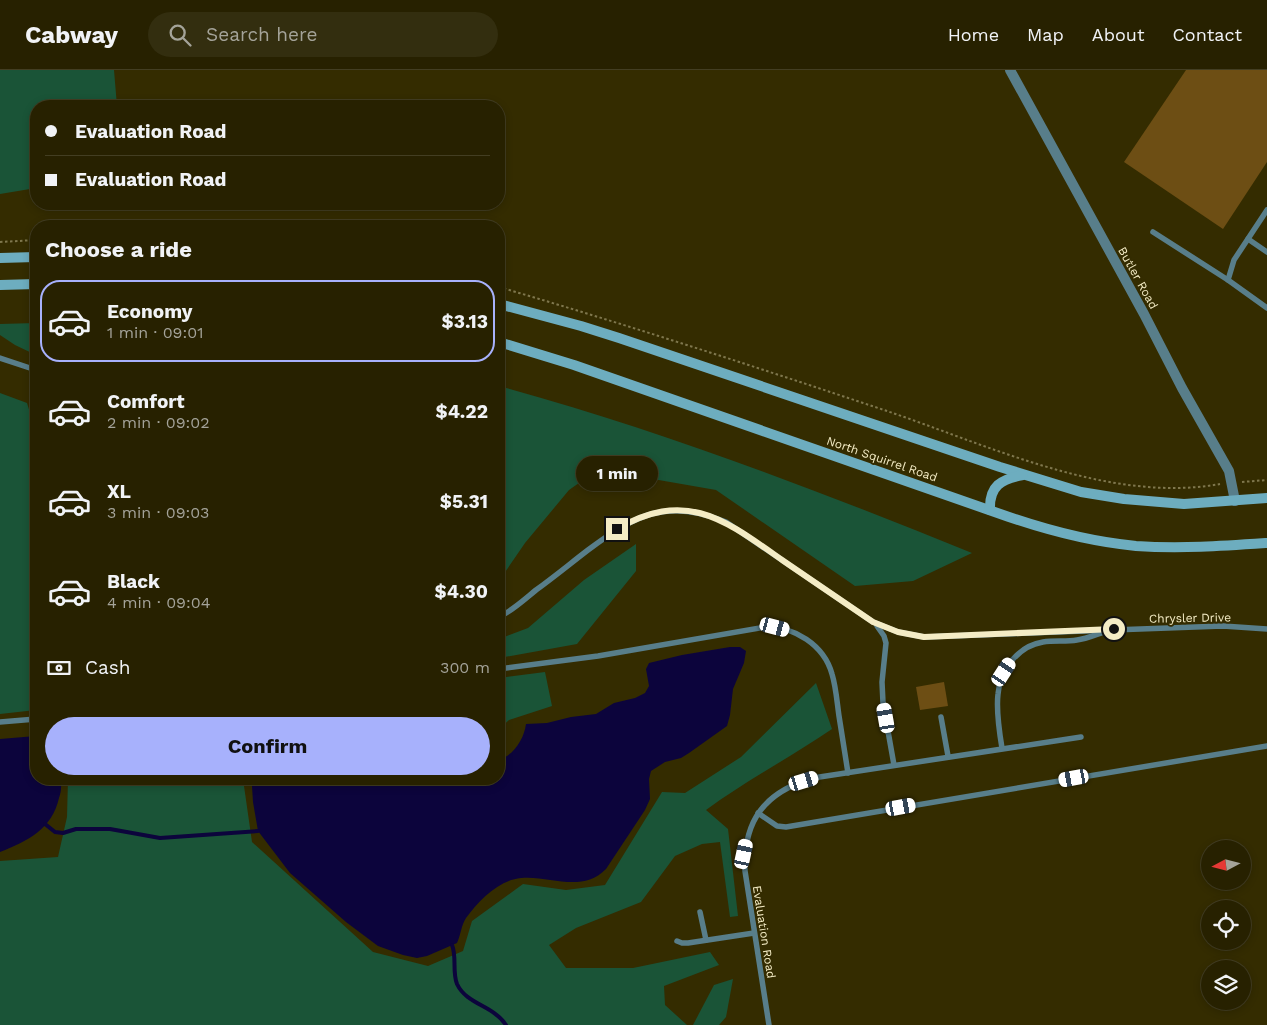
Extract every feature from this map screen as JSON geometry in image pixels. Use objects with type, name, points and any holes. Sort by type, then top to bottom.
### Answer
[{"type":"main road","points":[[0,258],[30,257]]},
{"type":"main road","points":[[0,285],[30,284]]},
{"type":"main road","points":[[505,306],[619,338],[1024,475],[1081,492],[1124,499],[1184,504],[1267,498]]},
{"type":"main road","name":"North Squirrel Road","points":[[505,344],[574,365],[990,510],[1068,534],[1135,546],[1196,547],[1267,543]]},
{"type":"main road","points":[[990,510],[990,498],[996,487],[1007,479],[1024,475]]},
{"type":"street","name":"Butler Road","points":[[1010,70],[1229,471],[1235,501]]},
{"type":"lane","points":[[1228,280],[1234,260],[1267,210]]},
{"type":"lane","points":[[1154,232],[1267,308]]},
{"type":"lane","points":[[1248,239],[1267,252]]},
{"type":"lane","points":[[0,358],[30,368]]},
{"type":"lane","points":[[505,612],[617,529],[645,515],[674,510],[701,513],[726,522],[873,622],[880,629],[886,643],[882,682],[883,702],[894,765]]},
{"type":"lane","points":[[873,622],[898,632],[924,637],[1114,629]]},
{"type":"lane","name":"Chrysler Drive","points":[[1114,629],[1223,626],[1267,629]]},
{"type":"lane","points":[[505,668],[598,656],[765,627],[775,627],[794,632],[811,642],[824,657],[832,673],[848,773]]},
{"type":"lane","points":[[1002,748],[999,729],[998,694],[1004,672],[1017,655],[1032,645],[1042,642],[1079,640],[1114,629]]},
{"type":"lane","points":[[941,717],[948,756]]},
{"type":"lane","points":[[0,722],[30,720]]},
{"type":"lane","name":"Evaluation Road","points":[[769,1025],[754,933],[744,854],[748,834],[758,813],[777,794],[794,784],[813,778],[1082,737]]},
{"type":"lane","points":[[758,813],[776,826],[786,827],[1267,746]]},
{"type":"lane","points":[[700,912],[706,940]]},
{"type":"lane","points":[[678,941],[688,943],[754,933]]},
{"type":"path","points":[[0,242],[30,240]]},
{"type":"path","points":[[505,289],[625,325],[884,410],[1064,472],[1098,480],[1155,487],[1190,487],[1220,484]]},
{"type":"path","points":[[1245,481],[1267,480]]},
{"type":"green space","points":[[0,70],[114,70],[116,100],[30,100],[30,189],[0,194]]},
{"type":"green space","points":[[30,323],[30,352],[0,335],[0,324]]},
{"type":"green space","points":[[505,388],[619,422],[738,462],[972,553],[913,581],[855,586],[716,490],[630,475],[589,476],[569,490],[525,543],[505,572]]},
{"type":"green space","points":[[0,393],[27,403],[30,413],[30,711],[0,714]]},
{"type":"green space","points":[[636,544],[636,571],[577,644],[505,657],[505,637],[528,628],[584,580]]},
{"type":"green space","points":[[545,672],[552,706],[509,720],[505,724],[505,677]]},
{"type":"green space","points":[[816,683],[832,729],[706,810],[728,829],[738,916],[730,917],[720,842],[702,844],[675,856],[641,902],[576,928],[549,945],[566,968],[633,968],[710,952],[719,965],[664,986],[665,1005],[687,1025],[0,1025],[0,861],[58,857],[67,817],[68,785],[244,785],[252,842],[373,952],[428,966],[463,951],[472,921],[523,884],[566,890],[605,885],[662,792],[685,793],[741,757]]},
{"type":"green space","points":[[733,979],[726,1017],[719,1025],[693,1025],[714,985]]},
{"type":"shaded area","points":[[730,647],[740,647],[746,651],[744,663],[733,689],[727,726],[681,758],[665,762],[651,771],[649,779],[650,799],[645,810],[606,869],[586,881],[565,882],[521,878],[505,883],[490,892],[471,911],[464,921],[457,943],[427,956],[417,958],[378,946],[346,922],[290,873],[258,831],[252,785],[505,785],[505,757],[517,746],[526,724],[547,723],[571,717],[596,714],[614,703],[635,698],[645,693],[649,686],[646,669],[649,663]]},
{"type":"shaded area","points":[[30,736],[30,785],[61,785],[61,787],[56,809],[45,826],[29,838],[0,852],[0,739]]},
{"type":"building","points":[[1186,70],[1267,70],[1267,162],[1223,229],[1124,162]]},
{"type":"building","points":[[944,682],[948,706],[920,710],[916,687]]},
{"type":"waterway","points":[[45,824],[55,832],[63,833],[76,829],[110,829],[160,838],[258,831]]},
{"type":"waterway","points":[[452,945],[455,974],[461,991],[473,1001],[501,1018],[506,1025]]},
{"type":"route","points":[[617,529],[645,515],[674,510],[701,513],[714,517],[739,530],[873,622],[898,632],[924,637],[1114,629]]}]
